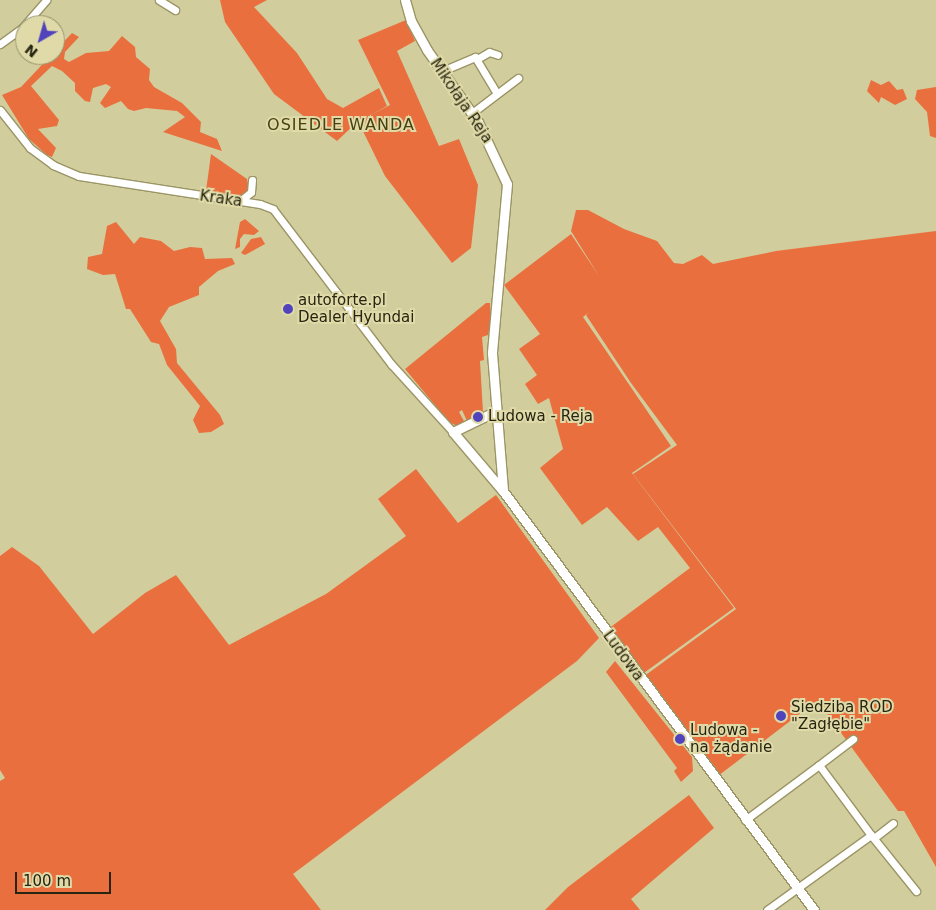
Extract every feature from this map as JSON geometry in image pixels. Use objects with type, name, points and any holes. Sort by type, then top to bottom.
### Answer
[{"type":"street","points":[[0,44],[22,28],[46,0]]},
{"type":"street","points":[[159,0],[175,10]]},
{"type":"street","name":"Mikołaja Reja","points":[[405,0],[411,21],[442,71],[488,138],[507,184],[492,353],[496,411]]},
{"type":"street","points":[[442,71],[473,57],[477,59],[489,52],[498,55]]},
{"type":"street","points":[[477,59],[496,92]]},
{"type":"street","points":[[472,113],[496,92],[518,78]]},
{"type":"street","name":"Kraka","points":[[0,110],[30,148],[53,165],[79,176],[240,201],[273,209],[392,365]]},
{"type":"street","points":[[240,201],[251,192],[252,180]]},
{"type":"street","name":"Ludowa","points":[[392,365],[503,491],[745,820],[814,910]]},
{"type":"street","points":[[453,432],[496,411],[503,491]]},
{"type":"street","points":[[745,820],[852,740]]},
{"type":"street","points":[[819,765],[916,891]]},
{"type":"street","points":[[767,910],[893,823]]},
{"type":"shaded area","points":[[220,0],[267,0],[254,7],[297,53],[327,99],[343,108],[379,88],[387,106],[369,116],[390,105],[358,40],[406,20],[415,41],[397,51],[439,146],[459,139],[478,185],[471,248],[452,263],[385,176],[358,121],[337,141],[274,94],[225,22]]},
{"type":"shaded area","points":[[72,33],[79,37],[65,52],[65,40]]},
{"type":"shaded area","points":[[122,36],[135,47],[136,57],[150,69],[149,80],[154,87],[182,103],[201,122],[200,132],[217,139],[222,151],[163,132],[185,117],[177,111],[146,108],[134,111],[128,109],[121,101],[105,108],[100,103],[111,87],[106,84],[93,88],[90,102],[85,101],[75,91],[75,83],[62,71],[52,66],[31,86],[59,120],[57,126],[38,129],[56,148],[52,157],[47,155],[29,139],[2,95],[21,87],[42,65],[65,65],[65,60],[69,62],[86,53],[109,51]]},
{"type":"shaded area","points":[[871,80],[881,85],[889,81],[897,90],[903,89],[907,99],[895,105],[881,97],[879,103],[867,91]]},
{"type":"shaded area","points":[[936,87],[936,138],[930,136],[927,112],[915,99],[917,90]]},
{"type":"shaded area","points":[[211,154],[247,179],[249,190],[242,196],[206,191]]},
{"type":"shaded area","points":[[576,210],[588,210],[624,229],[657,241],[674,263],[683,264],[702,255],[713,264],[776,251],[936,231],[936,867],[904,811],[898,811],[820,704],[815,702],[718,776],[643,677],[736,609],[633,474],[677,445],[631,383],[586,315],[589,312],[583,317],[671,446],[632,473],[734,608],[641,675],[608,629],[690,568],[658,527],[638,541],[607,507],[582,525],[540,468],[563,449],[549,398],[538,404],[525,384],[537,375],[519,349],[540,334],[504,285],[571,234],[599,276],[571,231]]},
{"type":"shaded area","points":[[245,219],[259,231],[254,235],[244,234],[240,239],[240,247],[235,249],[240,222]]},
{"type":"shaded area","points":[[116,222],[134,244],[140,237],[161,241],[174,251],[190,247],[202,248],[205,259],[232,258],[235,264],[218,271],[199,287],[199,295],[169,307],[160,321],[176,349],[177,363],[220,415],[224,424],[211,432],[199,433],[193,420],[200,406],[167,365],[159,344],[151,342],[130,309],[126,309],[115,274],[103,275],[87,269],[88,257],[102,254],[107,226]]},
{"type":"shaded area","points":[[261,237],[265,244],[245,255],[241,253],[251,239]]},
{"type":"shaded area","points":[[486,303],[490,303],[491,321],[488,335],[482,337],[484,360],[480,361],[483,412],[467,421],[462,410],[459,412],[465,423],[457,426],[449,422],[405,369]]},
{"type":"shaded area","points":[[416,469],[458,523],[496,495],[599,638],[577,661],[293,874],[321,910],[0,910],[0,781],[5,778],[0,770],[0,556],[12,547],[39,566],[93,634],[145,593],[176,575],[229,645],[326,594],[406,536],[378,499]]},
{"type":"shaded area","points":[[615,661],[692,757],[693,771],[681,782],[674,771],[677,768],[606,672]]},
{"type":"shaded area","points":[[689,795],[714,828],[631,899],[640,910],[545,910],[568,887]]},
{"type":"place","name":"autoforte.pl Dealer Hyundai","points":[[288,309]]},
{"type":"place","name":"Ludowa - Reja","points":[[478,417]]},
{"type":"place","name":"Siedziba ROD \"Zagłębie\"","points":[[781,716]]},
{"type":"place","name":"Ludowa - na żądanie","points":[[680,739]]},
{"type":"district","name":"OSIEDLE WANDA","points":[[341,125]]}]
